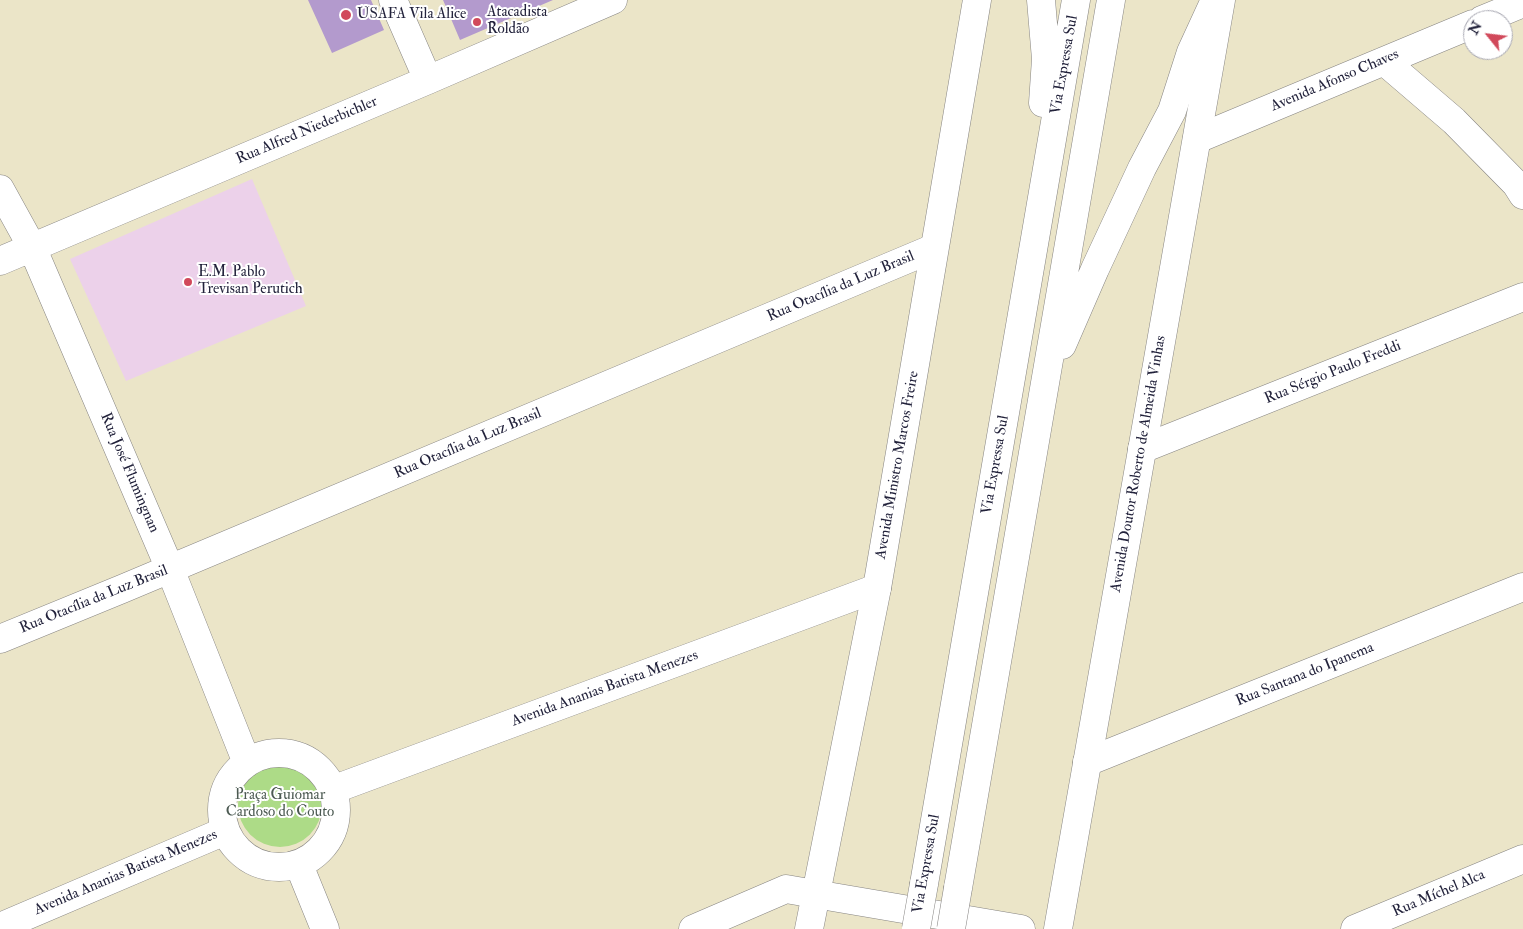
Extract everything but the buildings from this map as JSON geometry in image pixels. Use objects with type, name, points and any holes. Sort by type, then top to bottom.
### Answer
[{"type":"main road","points":[[393,0],[428,80]]},
{"type":"main road","name":"Rua Alfred Niederbichler","points":[[0,261],[613,0]]},
{"type":"main road","name":"Avenida Ministro Marcos Freire","points":[[809,929],[877,588],[978,0]]},
{"type":"main road","points":[[1042,0],[1046,59],[1043,101],[1048,166]]},
{"type":"main road","name":"Via Expressa Sul","points":[[916,929],[1076,0]]},
{"type":"main road","points":[[951,929],[1111,0]]},
{"type":"main road","points":[[1044,388],[1095,268],[1142,168],[1172,111],[1191,52],[1215,0]]},
{"type":"main road","name":"Avenida Doutor Roberto de Almeida Vinhas","points":[[1059,923],[1222,0]]},
{"type":"main road","points":[[1506,10],[1523,3]]},
{"type":"main road","name":"Avenida Afonso Chaves","points":[[1197,139],[1463,28]]},
{"type":"main road","points":[[1384,61],[1454,121],[1516,184],[1523,195]]},
{"type":"main road","name":"Rua José Flumingnan","points":[[0,189],[32,247],[170,569],[247,762]]},
{"type":"main road","name":"Rua Otacília da Luz Brasil","points":[[0,639],[934,248]]},
{"type":"main road","name":"Rua Sérgio Paulo Freddi","points":[[1142,449],[1523,297]]},
{"type":"main road","name":"Rua Santana do Ipanema","points":[[1087,762],[1523,587]]},
{"type":"main road","name":"Avenida Ananias Batista Menezes","points":[[332,790],[877,588]]},
{"type":"main road","points":[[286,753],[306,759],[322,772],[332,790],[336,812],[331,834],[318,852],[299,865],[277,868],[255,863],[236,850],[225,831],[221,806],[229,781],[247,762],[265,754],[286,753]]},
{"type":"main road","name":"Avenida Ananias Batista Menezes","points":[[0,927],[225,831]]},
{"type":"main road","name":"Rua Míchel Alca","points":[[1355,929],[1523,859]]},
{"type":"main road","points":[[299,865],[325,929]]},
{"type":"main road","points":[[693,929],[786,889],[1021,929]]},
{"type":"main road","points":[[1034,929],[1059,923]]},
{"type":"shaded area","name":"E.M. Pablo Trevisan Perutich","points":[[252,179],[306,306],[126,381],[70,259]]},
{"type":"green space","name":"Praça Guiomar Cardoso do Couto","points":[[280,763],[296,766],[310,775],[319,789],[322,805],[319,821],[310,835],[296,844],[280,847],[264,844],[250,835],[241,821],[238,805],[241,789],[250,775],[264,766]]},
{"type":"place","name":"USAFA Vila Alice","points":[[346,15]]},
{"type":"place","name":"Atacadista Roldão","points":[[477,22]]},
{"type":"place","name":"E.M. Pablo Trevisan Perutich","points":[[188,282]]}]
